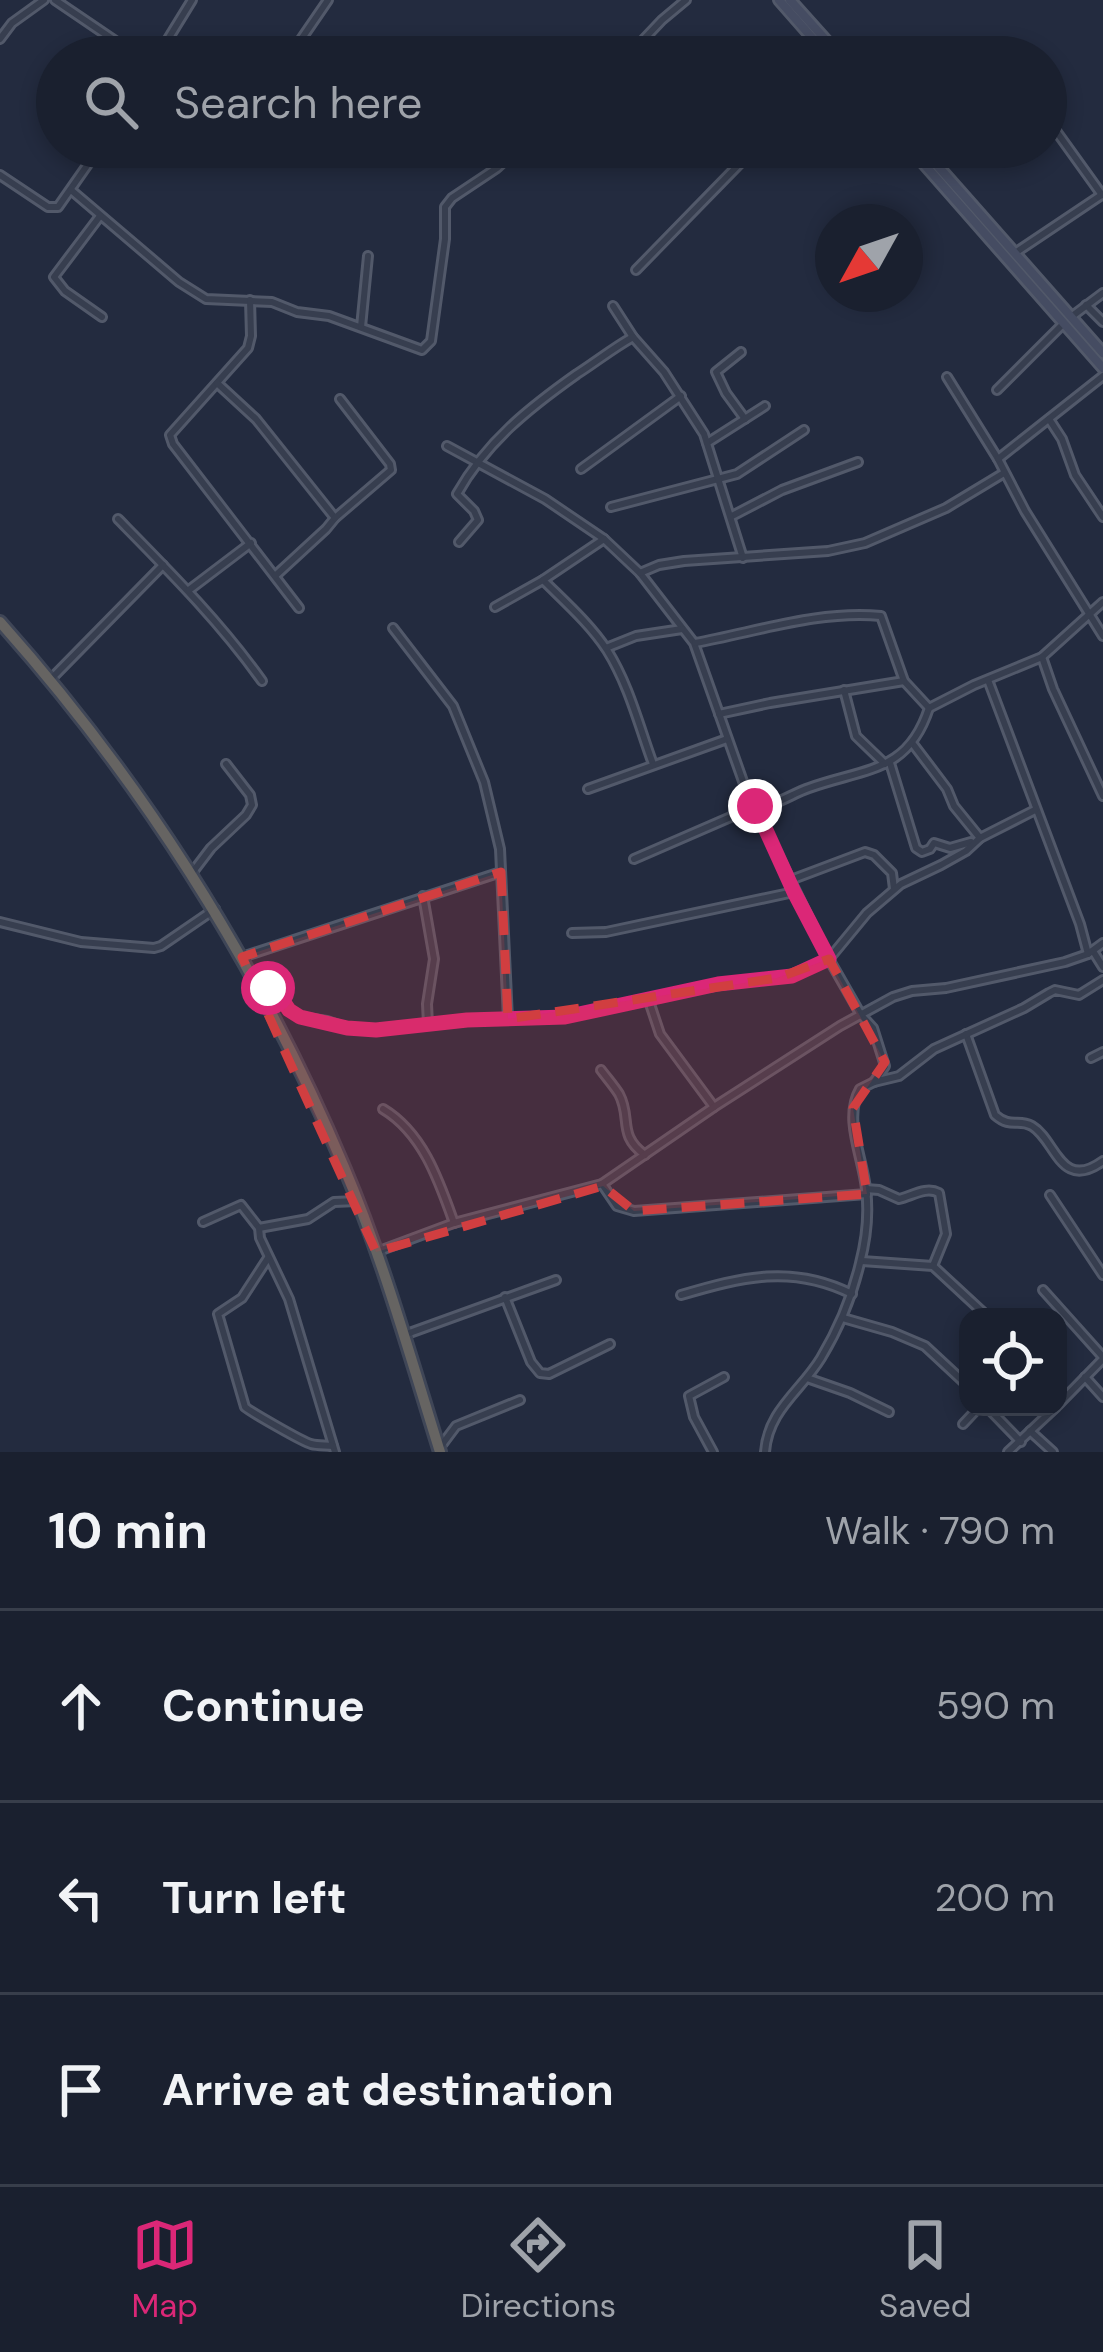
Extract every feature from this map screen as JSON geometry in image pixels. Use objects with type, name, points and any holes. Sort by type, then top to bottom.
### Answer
[{"type":"highway","points":[[0,622],[104,746],[192,873],[258,986],[357,1201],[439,1450]]},
{"type":"main road","points":[[779,0],[811,36]]},
{"type":"main road","points":[[790,0],[822,36]]},
{"type":"main road","points":[[928,168],[1103,353]]},
{"type":"main road","points":[[940,168],[1015,253],[1022,269]]},
{"type":"main road","points":[[1067,320],[1103,372]]},
{"type":"street","points":[[0,39],[12,22],[44,0]]},
{"type":"street","points":[[55,0],[109,36]]},
{"type":"street","points":[[170,36],[193,0]]},
{"type":"street","points":[[303,36],[328,0]]},
{"type":"street","points":[[647,36],[686,0]]},
{"type":"street","points":[[1015,253],[1103,194],[1067,145]]},
{"type":"street","points":[[0,175],[48,207],[62,205],[86,168]]},
{"type":"street","points":[[71,190],[206,299],[272,302],[296,312],[329,316],[418,350],[426,349],[431,341],[445,207],[460,191],[497,168]]},
{"type":"street","points":[[636,270],[736,168]]},
{"type":"street","points":[[100,216],[54,277],[65,291],[102,316]]},
{"type":"street","points":[[362,327],[368,256]]},
{"type":"street","points":[[997,390],[1067,320],[1103,292]]},
{"type":"street","points":[[250,300],[250,342],[171,432],[170,439],[299,608]]},
{"type":"street","points":[[1086,305],[1103,322]]},
{"type":"street","points":[[613,306],[681,396],[707,442],[743,558]]},
{"type":"street","points":[[459,542],[478,520],[457,494],[476,460],[533,407],[633,337]]},
{"type":"street","points":[[741,352],[716,372],[745,418]]},
{"type":"street","points":[[998,459],[1103,372]]},
{"type":"street","points":[[947,377],[1103,636]]},
{"type":"street","points":[[217,383],[256,419],[335,518]]},
{"type":"street","points":[[581,469],[681,396]]},
{"type":"street","points":[[275,576],[391,470],[340,399]]},
{"type":"street","points":[[707,442],[765,406]]},
{"type":"street","points":[[1049,419],[1075,475],[1103,517]]},
{"type":"street","points":[[611,507],[720,481],[804,430]]},
{"type":"street","points":[[447,446],[562,509],[604,539],[640,573],[694,644],[745,788],[829,959],[873,1028],[885,1062],[874,1082]]},
{"type":"street","points":[[732,516],[799,482],[858,462]]},
{"type":"street","points":[[640,573],[683,561],[827,551],[865,543],[946,508],[1004,473]]},
{"type":"street","points":[[118,519],[189,590],[262,681]]},
{"type":"street","points":[[495,607],[604,539]]},
{"type":"street","points":[[189,590],[251,543]]},
{"type":"street","points":[[51,679],[163,565]]},
{"type":"street","points":[[543,580],[606,648],[630,697],[653,764]]},
{"type":"street","points":[[634,859],[755,806],[767,806],[888,764],[912,743],[929,708],[1042,657],[1103,602]]},
{"type":"street","points":[[694,644],[787,623],[875,615],[884,621],[904,681],[929,708]]},
{"type":"street","points":[[393,628],[438,685],[462,726],[490,802],[500,849],[508,1019]]},
{"type":"street","points":[[606,648],[636,636],[682,629]]},
{"type":"street","points":[[1042,657],[1103,796]]},
{"type":"street","points":[[988,680],[1091,952],[1103,967]]},
{"type":"street","points":[[718,714],[904,681]]},
{"type":"street","points":[[844,690],[856,736],[888,764],[919,851],[929,850],[934,843],[953,848],[977,840],[1035,810]]},
{"type":"street","points":[[588,789],[727,739]]},
{"type":"street","points":[[912,743],[977,840]]},
{"type":"street","points":[[192,873],[252,805],[250,795],[226,764]]},
{"type":"street","points":[[258,986],[274,989],[300,1017],[376,1030],[565,1017],[718,984],[792,976],[829,959],[894,889],[962,854],[977,840]]},
{"type":"street","points":[[788,880],[865,852],[892,873],[894,889]]},
{"type":"street","points":[[242,957],[501,872]]},
{"type":"street","points":[[572,933],[606,932],[794,892]]},
{"type":"street","points":[[423,896],[434,959],[428,1024]]},
{"type":"street","points":[[0,922],[81,942],[154,948],[215,909]]},
{"type":"street","points":[[376,1252],[454,1223],[602,1184],[714,1107],[861,1015],[905,993],[946,988],[1091,952],[1103,943]]},
{"type":"street","points":[[765,1452],[771,1424],[820,1361],[843,1318],[861,1261],[867,1191],[853,1108],[860,1089],[899,1076],[934,1049],[1055,990],[1079,995],[1103,980]]},
{"type":"street","points":[[648,998],[660,1034],[714,1107]]},
{"type":"street","points":[[966,1034],[998,1119],[1032,1126],[1055,1157],[1071,1168],[1103,1161]]},
{"type":"street","points":[[1091,1058],[1103,1052]]},
{"type":"street","points":[[601,1070],[621,1097],[632,1145],[645,1155]]},
{"type":"street","points":[[383,1109],[411,1130],[444,1190],[454,1223]]},
{"type":"street","points":[[602,1184],[617,1206],[634,1211],[879,1190],[898,1199],[935,1190],[946,1234],[933,1267]]},
{"type":"street","points":[[1050,1195],[1103,1275]]},
{"type":"street","points":[[259,1228],[308,1219],[334,1202],[357,1201]]},
{"type":"street","points":[[202,1222],[238,1204],[259,1228],[289,1299],[334,1449],[312,1444],[245,1407],[218,1314],[242,1298],[268,1257]]},
{"type":"street","points":[[861,1261],[933,1267],[978,1308]]},
{"type":"street","points":[[681,1295],[765,1276],[817,1278],[852,1294]]},
{"type":"street","points":[[404,1335],[556,1280]]},
{"type":"street","points":[[1043,1290],[1103,1358],[1067,1396]]},
{"type":"street","points":[[505,1297],[540,1373],[549,1374],[610,1344]]},
{"type":"street","points":[[843,1318],[925,1346],[959,1378]]},
{"type":"street","points":[[712,1452],[689,1396],[724,1377]]},
{"type":"street","points":[[1085,1377],[1103,1396]]},
{"type":"street","points":[[807,1378],[889,1412]]},
{"type":"street","points":[[439,1450],[456,1426],[520,1400]]},
{"type":"street","points":[[964,1424],[973,1416]]},
{"type":"street","points":[[993,1416],[1021,1442]]},
{"type":"street","points":[[1008,1452],[1046,1416]]},
{"type":"street","points":[[1030,1431],[1053,1452]]},
{"type":"highlighted area","points":[[501,872],[508,1019],[777,978],[829,959],[885,1062],[853,1108],[867,1194],[634,1211],[603,1186],[376,1252],[242,957]]},
{"type":"route","points":[[268,988],[300,1017],[376,1030],[467,1020],[565,1017],[718,984],[792,976],[829,959],[755,806]]}]
